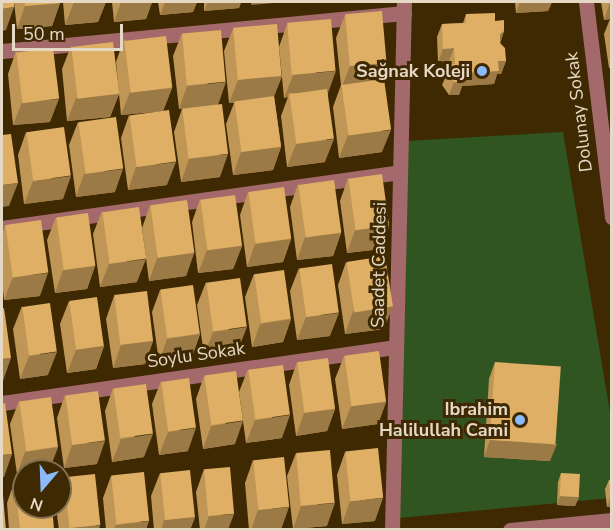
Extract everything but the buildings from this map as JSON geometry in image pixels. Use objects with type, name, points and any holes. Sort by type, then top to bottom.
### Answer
[{"type":"street","name":"Dolunay Sokak","points":[[586,2],[612,217]]},
{"type":"street","points":[[2,51],[404,8]]},
{"type":"street","name":"Saadet Caddesi","points":[[392,530],[404,8]]},
{"type":"street","points":[[2,228],[400,172]]},
{"type":"street","name":"Soylu Sokak","points":[[2,403],[396,347]]},
{"type":"street","points":[[510,530],[612,520]]},
{"type":"green space","points":[[563,132],[611,418],[611,498],[399,518],[406,141]]},
{"type":"place","name":"Sağnak Koleji","points":[[482,71]]},
{"type":"place","name":"Ibrahim Halilullah Cami","points":[[520,420]]}]
